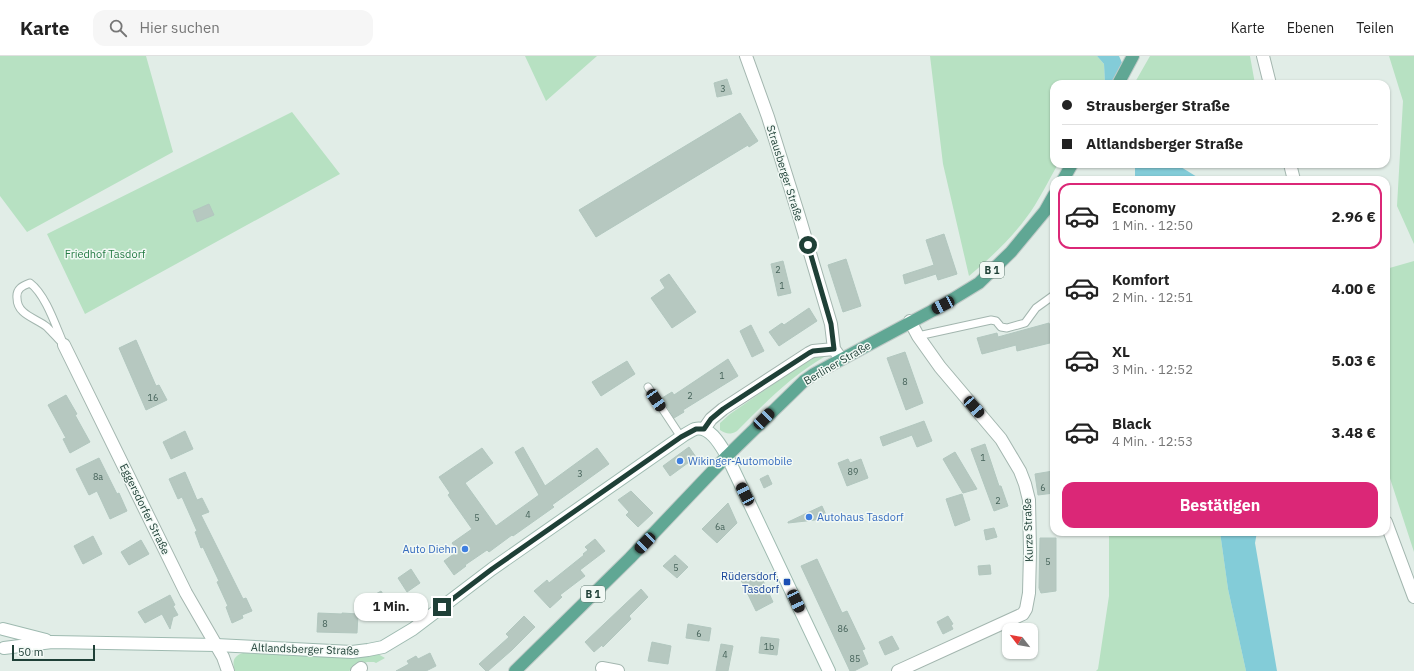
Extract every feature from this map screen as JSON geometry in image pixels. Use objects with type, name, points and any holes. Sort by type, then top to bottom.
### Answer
[{"type":"main road","points":[[1120,80],[1131,60]]},
{"type":"main road","name":"Berliner Straße","points":[[515,671],[630,558],[727,456],[804,381],[841,359],[943,305],[979,283],[1011,252],[1045,211],[1050,202]]},
{"type":"street","name":"Strausberger Straße","points":[[746,56],[768,117],[799,216],[831,324],[834,349],[841,359]]},
{"type":"street","points":[[1263,56],[1269,80]]},
{"type":"street","name":"Kurze Straße","points":[[898,671],[1023,614],[1026,609],[1029,593],[1029,500],[1020,471],[995,430],[940,367],[910,322]]},
{"type":"street","name":"Eggersdorfer Straße","points":[[64,345],[186,593],[216,645],[228,671]]},
{"type":"street","points":[[829,671],[727,456],[712,434],[704,429],[711,419],[723,409],[809,353],[819,350],[834,349]]},
{"type":"street","name":"Altlandsberger Straße","points":[[2,651],[52,642],[216,645],[352,652],[383,647],[413,629],[492,569],[681,437],[696,429],[704,429]]},
{"type":"street","points":[[1390,533],[1414,597]]},
{"type":"street","points":[[2,626],[5,636],[2,651]]},
{"type":"street","name":"Altlandsberger Straße","points":[[2,626],[52,642]]},
{"type":"street","points":[[602,668],[618,671]]},
{"type":"lane","points":[[30,283],[36,288],[46,305],[64,345],[45,326],[31,319],[17,304],[16,294],[22,286],[30,283]]},
{"type":"lane","points":[[918,336],[991,320],[996,321],[1001,326],[1007,328],[1025,323],[1036,308],[1050,298]]},
{"type":"lane","points":[[648,387],[681,437]]},
{"type":"green space","points":[[0,56],[146,56],[173,152],[27,232],[0,196]]},
{"type":"green space","points":[[525,56],[597,56],[546,101]]},
{"type":"green space","points":[[930,56],[1097,56],[1104,64],[1105,80],[1050,80],[1050,168],[1056,168],[1035,205],[1021,225],[969,276],[943,164]]},
{"type":"green space","points":[[1150,56],[1250,56],[1254,80],[1136,80]]},
{"type":"green space","points":[[1389,56],[1414,56],[1414,244],[1397,206],[1403,101]]},
{"type":"green space","name":"Friedhof Tasdorf","points":[[292,112],[340,174],[85,314],[47,234]]},
{"type":"green space","points":[[1414,261],[1414,552],[1390,478],[1390,268]]},
{"type":"green space","points":[[824,354],[824,357],[800,373],[778,391],[737,431],[728,434],[720,430],[720,423],[730,414],[801,365]]},
{"type":"green space","points":[[1109,536],[1221,536],[1228,589],[1246,671],[1096,671],[1098,669],[1109,596]]},
{"type":"green space","points":[[243,653],[328,657],[356,657],[378,654],[385,658],[376,663],[367,662],[349,671],[235,671],[234,660],[237,656]]},
{"type":"water","points":[[1097,56],[1119,56],[1123,65],[1126,80],[1105,80],[1104,64]]},
{"type":"water","points":[[1135,168],[1182,168],[1196,176],[1135,176]]},
{"type":"water","points":[[1221,536],[1256,536],[1255,543],[1277,671],[1246,671],[1228,589]]},
{"type":"building","points":[[727,79],[732,94],[717,97],[714,83]]},
{"type":"building","points":[[740,113],[758,141],[749,147],[748,145],[596,237],[579,210]]},
{"type":"building","points":[[209,204],[214,215],[197,222],[193,211]]},
{"type":"building","points":[[944,234],[957,274],[938,280],[936,274],[905,284],[903,275],[934,265],[926,240]]},
{"type":"building","points":[[846,259],[861,306],[843,312],[828,265]]},
{"type":"building","points":[[783,261],[791,293],[778,296],[771,264]]},
{"type":"building","points":[[669,274],[696,312],[672,328],[651,298],[665,288],[660,280]]},
{"type":"building","points":[[809,308],[817,321],[779,346],[769,332],[782,323],[784,325]]},
{"type":"building","points":[[1049,323],[1050,327],[1050,343],[1017,351],[1016,345],[982,354],[977,338],[997,333],[998,337]]},
{"type":"building","points":[[751,325],[764,351],[752,357],[740,331]]},
{"type":"building","points":[[136,340],[156,386],[159,385],[167,400],[146,410],[119,348]]},
{"type":"building","points":[[905,352],[923,403],[906,410],[887,358]]},
{"type":"building","points":[[728,359],[738,376],[683,410],[684,412],[674,418],[662,398],[672,392],[674,395]]},
{"type":"building","points":[[627,361],[635,374],[601,396],[592,382]]},
{"type":"building","points":[[66,395],[90,442],[70,453],[63,439],[66,438],[48,405]]},
{"type":"building","points":[[924,421],[932,441],[917,447],[912,435],[883,446],[880,437]]},
{"type":"building","points":[[185,431],[193,449],[171,459],[163,442]]},
{"type":"building","points":[[985,444],[999,486],[1001,486],[1008,506],[994,511],[971,449]]},
{"type":"building","points":[[523,447],[545,486],[597,448],[609,464],[552,505],[554,507],[489,552],[487,550],[465,565],[466,566],[454,575],[444,561],[458,551],[452,543],[472,529],[448,495],[450,493],[439,477],[482,448],[493,463],[465,483],[496,526],[539,495],[515,452]]},
{"type":"building","name":"Wikinger-Automobile","points":[[689,447],[696,457],[670,476],[663,466]]},
{"type":"building","points":[[955,452],[977,489],[963,493],[943,459]]},
{"type":"building","points":[[99,458],[117,494],[119,493],[127,511],[110,519],[97,491],[89,495],[76,469]]},
{"type":"building","points":[[848,459],[850,463],[861,459],[868,478],[847,486],[838,463]]},
{"type":"building","points":[[185,472],[197,500],[202,498],[209,512],[201,515],[243,599],[246,598],[252,611],[242,615],[243,618],[232,623],[226,607],[228,606],[217,582],[219,581],[203,547],[201,548],[195,532],[197,531],[182,497],[178,499],[169,479]]},
{"type":"building","points":[[1050,472],[1050,494],[1038,495],[1035,474]]},
{"type":"building","points":[[768,475],[772,484],[764,488],[760,479]]},
{"type":"building","points":[[631,491],[653,513],[638,527],[626,515],[629,512],[618,500]]},
{"type":"building","points":[[962,494],[970,520],[955,526],[946,499]]},
{"type":"building","points":[[728,503],[737,523],[717,543],[702,529]]},
{"type":"building","name":"Autohaus Tasdorf","points":[[822,506],[826,515],[815,520],[788,523],[788,522]]},
{"type":"building","points":[[994,528],[997,537],[986,540],[984,530]]},
{"type":"building","points":[[93,536],[102,554],[83,564],[74,546]]},
{"type":"building","points":[[1040,538],[1056,538],[1056,591],[1041,593],[1039,588]]},
{"type":"building","points":[[595,539],[605,551],[580,570],[585,576],[560,595],[562,597],[550,608],[534,591],[547,580],[549,583],[584,555],[583,554],[588,550],[585,547]]},
{"type":"building","points":[[141,540],[149,554],[129,565],[121,552]]},
{"type":"building","points":[[675,555],[688,567],[677,578],[663,566]]},
{"type":"building","points":[[817,559],[842,613],[847,611],[865,649],[862,650],[868,664],[854,671],[850,671],[801,566]]},
{"type":"building","points":[[990,565],[991,574],[979,575],[978,566]]},
{"type":"building","points":[[411,569],[420,583],[407,592],[398,578]]},
{"type":"building","points":[[759,572],[773,602],[756,611],[741,580]]},
{"type":"building","points":[[641,589],[648,597],[629,616],[631,619],[603,647],[602,645],[594,652],[585,642]]},
{"type":"building","points":[[381,591],[389,604],[377,611],[369,598]]},
{"type":"building","points":[[170,595],[175,605],[173,606],[178,615],[173,617],[170,629],[162,614],[145,623],[138,612]]},
{"type":"building","points":[[318,613],[358,614],[357,633],[317,632]]},
{"type":"building","points":[[524,616],[535,627],[512,650],[488,671],[486,671],[479,664],[509,637],[506,634]]},
{"type":"building","points":[[948,616],[953,624],[951,625],[953,629],[943,634],[937,622]]},
{"type":"building","points":[[688,624],[711,628],[709,641],[686,638]]},
{"type":"building","points":[[892,636],[899,649],[885,655],[879,642]]},
{"type":"building","points":[[761,637],[779,639],[777,655],[759,653]]},
{"type":"building","points":[[652,642],[671,646],[668,664],[648,661]]},
{"type":"building","points":[[721,644],[733,646],[728,671],[716,671]]},
{"type":"building","points":[[430,653],[436,666],[426,671],[396,671],[409,664],[407,661],[416,656],[418,659]]},
{"type":"place","name":"Wikinger-Automobile","points":[[680,461]]},
{"type":"place","name":"Autohaus Tasdorf","points":[[809,517]]},
{"type":"place","name":"Auto Diehn","points":[[465,549]]},
{"type":"place","name":"Rüdersdorf, Tasdorf","points":[[787,582]]},
{"type":"route","points":[[442,607],[492,569],[681,437],[696,429],[704,429],[711,419],[723,409],[809,353],[825,349],[834,349],[831,324],[808,245]]}]
